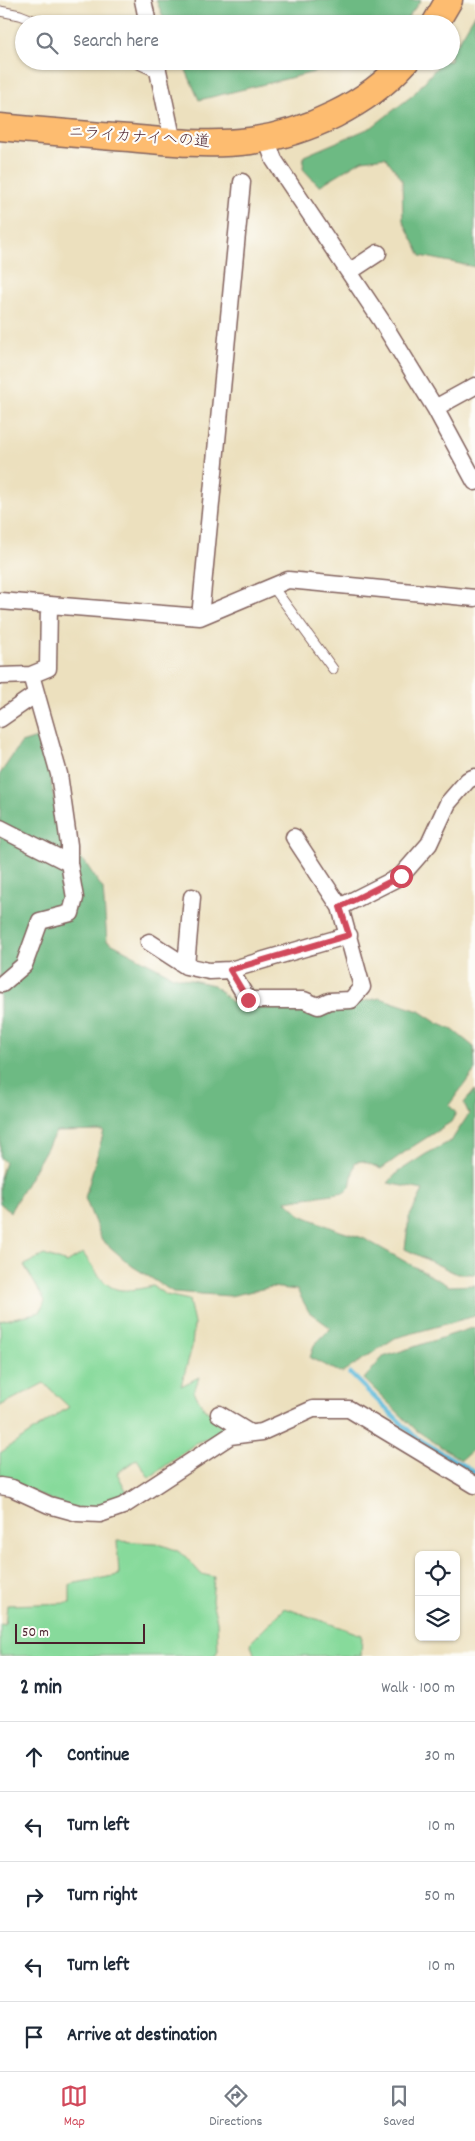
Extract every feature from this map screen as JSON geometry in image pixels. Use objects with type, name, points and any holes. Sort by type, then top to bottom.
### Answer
[{"type":"main road","points":[[440,15],[449,0]]},
{"type":"main road","name":"ニライカナイへの道","points":[[0,127],[173,142],[212,143],[266,138],[307,126],[341,111],[374,91],[396,70]]},
{"type":"street","points":[[143,0],[146,15]]},
{"type":"street","points":[[158,70],[173,142]]},
{"type":"street","points":[[266,138],[274,160],[349,272],[435,408],[475,482]]},
{"type":"street","points":[[200,617],[242,182]]},
{"type":"street","points":[[349,272],[378,253]]},
{"type":"street","points":[[435,408],[475,386]]},
{"type":"street","points":[[0,601],[200,617],[288,580],[475,598]]},
{"type":"street","points":[[0,676],[31,676],[48,668],[49,605]]},
{"type":"street","points":[[2,984],[24,965],[40,921],[71,913],[75,898],[69,864],[69,845],[59,774],[31,676]]},
{"type":"street","points":[[0,720],[36,694]]},
{"type":"street","points":[[340,907],[401,876],[428,844],[448,803],[468,780],[475,777]]},
{"type":"street","points":[[0,828],[69,864]]},
{"type":"street","points":[[230,970],[248,1000],[304,1000],[318,1006],[329,1001],[351,1000],[362,987],[340,907],[294,837]]},
{"type":"street","points":[[186,966],[192,897]]},
{"type":"street","points":[[149,942],[186,966],[210,971],[230,970],[349,935]]},
{"type":"street","points":[[0,1486],[12,1488],[49,1505],[78,1513],[100,1514],[123,1506],[230,1436],[262,1432],[313,1409],[349,1409],[475,1485]]},
{"type":"street","points":[[218,1414],[250,1433]]},
{"type":"lane","points":[[0,10],[22,15]]},
{"type":"lane","points":[[273,587],[333,669]]},
{"type":"green space","points":[[156,0],[421,0],[410,15],[162,15]]},
{"type":"green space","points":[[475,14],[475,267],[421,256],[403,221],[402,179],[385,157],[362,160],[319,186],[303,169],[304,156],[372,127],[413,95],[434,70],[460,70],[460,39]]},
{"type":"green space","points":[[186,70],[323,70],[199,100]]},
{"type":"green space","points":[[40,737],[50,776],[62,846],[84,861],[103,889],[107,941],[173,976],[214,985],[231,1002],[250,1005],[330,1008],[380,998],[419,1011],[437,1023],[453,1030],[474,1047],[475,1070],[449,1105],[456,1113],[451,1122],[381,1169],[363,1161],[355,1162],[350,1187],[345,1192],[286,1201],[301,1215],[363,1238],[449,1286],[475,1285],[475,1316],[395,1338],[342,1373],[310,1358],[314,1345],[331,1328],[309,1312],[297,1290],[271,1287],[230,1296],[173,1292],[132,1266],[102,1240],[85,1198],[104,1131],[56,1132],[10,1212],[0,1203],[0,1178],[5,1162],[0,1158],[0,774],[21,743]]},
{"type":"green space","points":[[475,1090],[475,1274],[457,1274],[405,1249],[409,1218],[423,1190],[388,1183],[398,1172],[451,1141],[469,1114],[464,1103]]},
{"type":"green space","points":[[83,1253],[98,1275],[111,1287],[127,1290],[153,1286],[166,1295],[189,1300],[194,1324],[192,1347],[181,1386],[199,1377],[194,1392],[204,1408],[228,1430],[196,1443],[149,1478],[137,1459],[117,1473],[128,1494],[103,1508],[89,1510],[65,1505],[39,1495],[7,1478],[0,1478],[0,1453],[69,1407],[44,1383],[0,1406],[0,1321],[40,1312],[45,1301],[24,1265],[44,1255],[67,1263]]},
{"type":"green space","points":[[475,1327],[475,1448],[461,1460],[416,1430],[364,1379],[383,1357]]},
{"type":"green space","points":[[117,1541],[156,1543],[176,1550],[185,1556],[201,1574],[214,1577],[212,1601],[217,1621],[218,1650],[215,1656],[0,1656],[0,1624],[5,1625],[7,1605],[70,1603],[70,1584],[119,1575]]},
{"type":"green space","points":[[285,1608],[362,1635],[361,1656],[255,1656],[250,1643]]},
{"type":"waterway","points":[[350,1373],[415,1437],[475,1473]]},
{"type":"route","points":[[248,1000],[230,970],[349,935],[340,907],[401,876]]}]
